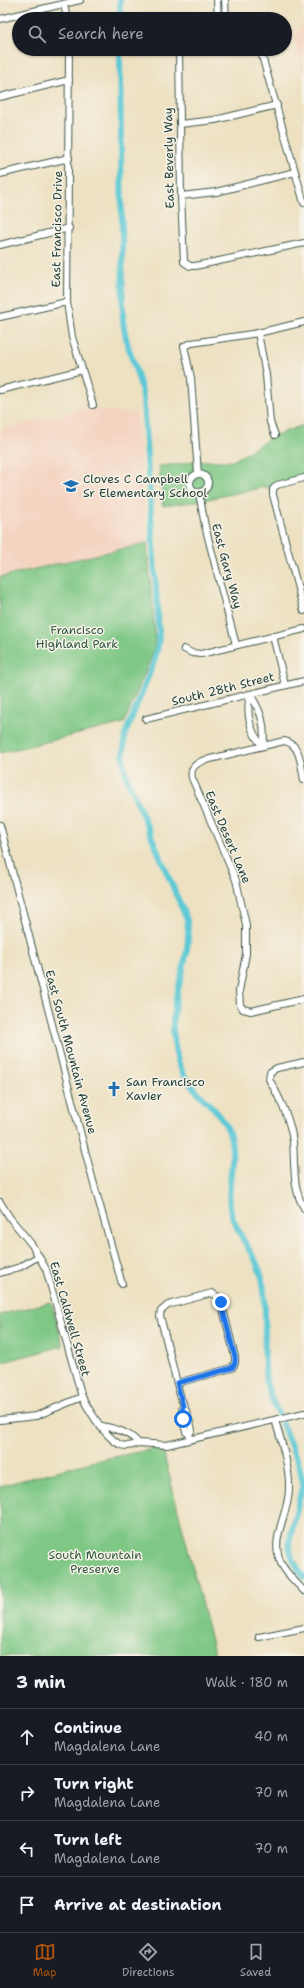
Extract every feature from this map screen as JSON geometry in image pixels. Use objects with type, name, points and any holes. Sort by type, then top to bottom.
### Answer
[{"type":"street","points":[[30,12],[80,0]]},
{"type":"street","points":[[217,0],[218,12]]},
{"type":"street","points":[[225,0],[226,12]]},
{"type":"street","points":[[64,4],[66,12]]},
{"type":"street","points":[[0,19],[12,16]]},
{"type":"street","name":"East Francisco Drive","points":[[70,56],[70,158],[67,302],[72,337],[93,405]]},
{"type":"street","name":"East Beverly Way","points":[[179,56],[182,256],[186,265],[195,266],[208,264],[304,244]]},
{"type":"street","points":[[262,56],[304,203]]},
{"type":"street","points":[[0,97],[69,80]]},
{"type":"street","points":[[180,124],[215,120],[277,105]]},
{"type":"street","points":[[0,174],[70,158]]},
{"type":"street","points":[[181,196],[216,192],[296,172]]},
{"type":"street","points":[[0,245],[69,228]]},
{"type":"street","points":[[0,317],[67,302]]},
{"type":"street","points":[[275,435],[270,422],[266,375],[258,333],[304,322]]},
{"type":"street","name":"East Gary Way","points":[[198,474],[191,378],[184,346],[192,343],[258,333]]},
{"type":"street","points":[[0,390],[82,370]]},
{"type":"street","name":"East Gary Way","points":[[198,474],[205,476],[208,484],[204,491],[199,493],[191,489],[190,483],[192,477],[198,474]]},
{"type":"street","points":[[304,478],[277,485],[273,489],[273,495],[304,611]]},
{"type":"street","name":"East Gary Way","points":[[199,493],[205,526],[236,645]]},
{"type":"street","points":[[184,649],[192,653],[201,654],[304,629]]},
{"type":"street","points":[[273,636],[285,685]]},
{"type":"street","name":"South 28th Street","points":[[146,719],[304,681]]},
{"type":"street","points":[[250,694],[262,718],[264,735],[263,746]]},
{"type":"street","points":[[250,694],[248,704],[250,722],[256,739],[263,746]]},
{"type":"street","points":[[250,722],[262,718]]},
{"type":"street","points":[[263,746],[284,741],[292,743],[297,751],[304,780]]},
{"type":"street","name":"East Desert Lane","points":[[263,746],[202,761],[193,768],[191,773],[236,880],[246,925],[246,954],[238,1000],[243,1009],[252,1011],[304,999]]},
{"type":"street","name":"East South Mountain Avenue","points":[[0,825],[93,1181],[122,1284]]},
{"type":"street","points":[[304,1062],[277,1068],[270,1072],[269,1079],[288,1116],[293,1142],[296,1187],[304,1208]]},
{"type":"street","name":"East Caldwell Street","points":[[1,1204],[39,1256],[46,1269],[82,1397],[90,1413],[115,1441]]},
{"type":"street","points":[[0,1274],[20,1267],[39,1256]]},
{"type":"street","points":[[177,1383],[232,1368],[235,1363],[235,1357],[221,1302],[218,1297],[212,1293],[168,1305],[161,1311],[160,1316],[177,1383],[186,1417],[192,1430],[190,1437]]},
{"type":"street","points":[[0,1420],[36,1416],[82,1397]]},
{"type":"street","points":[[121,1433],[115,1441],[120,1445],[132,1446],[138,1443],[167,1445],[190,1437],[304,1413]]},
{"type":"street","points":[[275,1420],[288,1474],[289,1489],[288,1501],[276,1547],[280,1562],[304,1591]]},
{"type":"street","name":"East Caldwell Street","points":[[102,1426],[114,1428],[121,1433],[134,1438],[138,1443]]},
{"type":"street","points":[[259,1637],[304,1628]]},
{"type":"shaded area","points":[[304,21],[304,73],[294,39]]},
{"type":"shaded area","name":"Cloves C Campbell Sr Elementary School","points":[[88,408],[136,414],[147,543],[0,577],[0,430]]},
{"type":"green space","points":[[304,425],[304,478],[273,489],[265,487],[194,502],[163,506],[159,466],[182,464],[192,461],[233,461],[275,435]]},
{"type":"green space","name":"Francisco Highland Park","points":[[147,543],[155,638],[154,651],[124,723],[0,753],[0,577]]},
{"type":"green space","points":[[51,1302],[63,1346],[0,1363],[0,1315]]},
{"type":"green space","name":"South Mountain Preserve","points":[[162,1447],[215,1656],[0,1656],[0,1486],[95,1461]]},
{"type":"waterway","points":[[120,0],[120,12]]},
{"type":"waterway","points":[[120,56],[123,320],[126,340],[143,398],[159,633],[158,647],[154,662],[125,735],[123,759],[126,776],[187,920],[188,934],[185,962],[173,1016],[175,1048],[182,1072],[185,1077],[217,1112],[227,1127],[230,1136],[232,1145],[229,1193],[231,1212],[238,1230],[261,1273],[265,1307],[266,1380],[278,1414]]},
{"type":"waterway","points":[[282,1424],[299,1465],[303,1483],[289,1543],[294,1562],[304,1577]]},
{"type":"place","name":"Cloves C Campbell Sr Elementary School","points":[[71,486]]},
{"type":"place","name":"San Francisco Xavier","points":[[114,1089]]},
{"type":"route","points":[[183,1419],[183,1406],[177,1383],[232,1368],[235,1363],[235,1357],[221,1302]]}]
